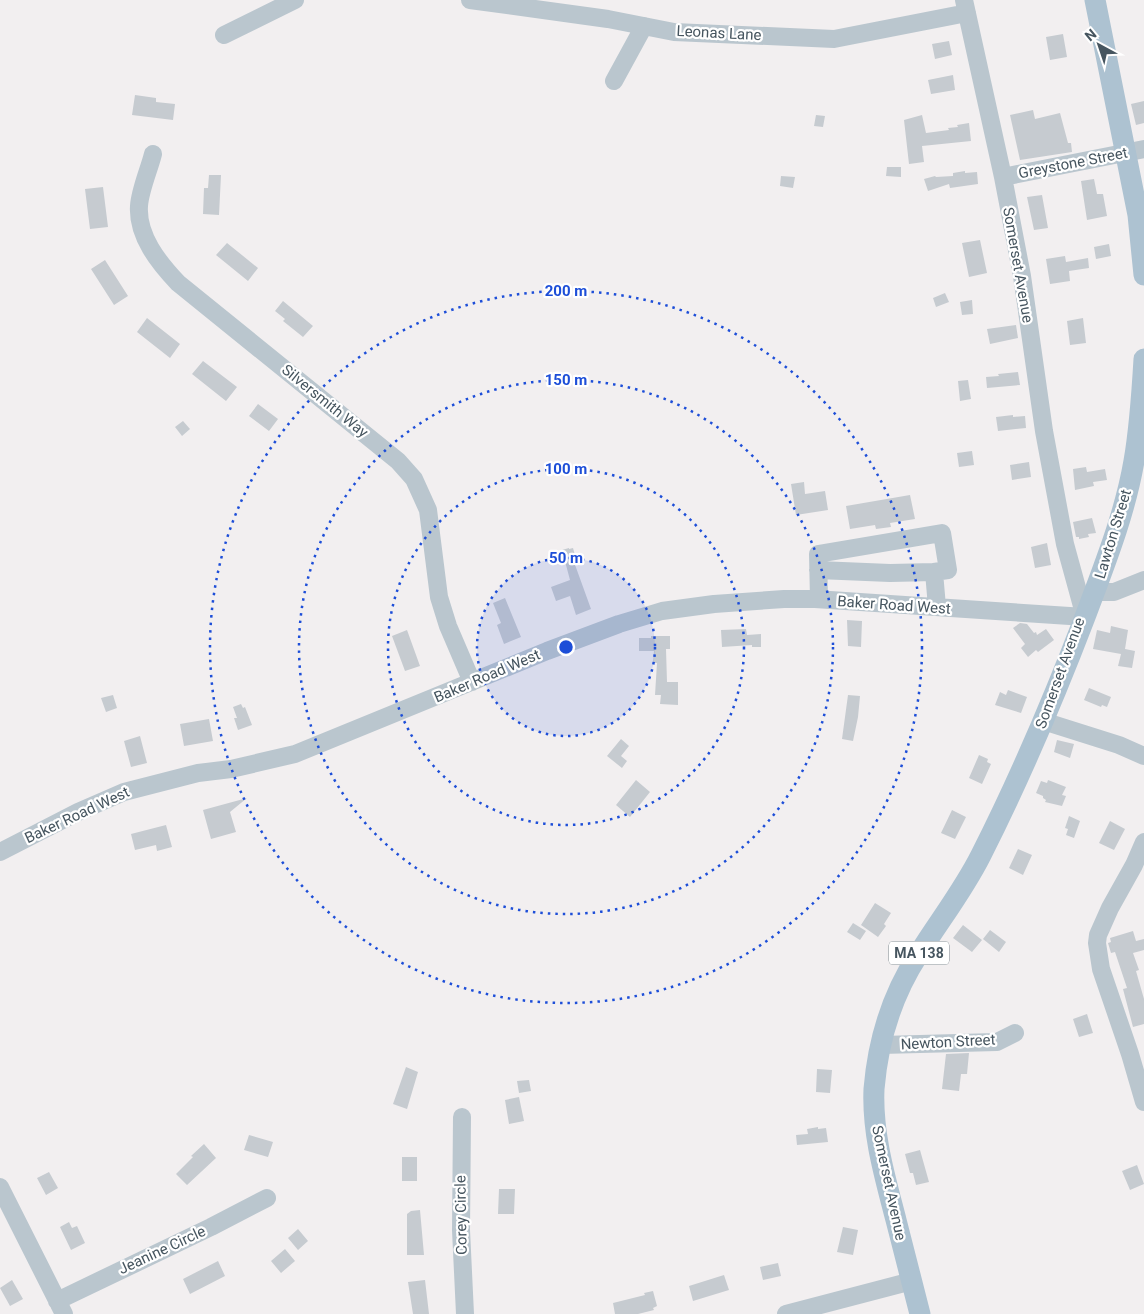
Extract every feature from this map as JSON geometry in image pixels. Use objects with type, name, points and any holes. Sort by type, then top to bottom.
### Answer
[{"type":"main road","points":[[1095,0],[1135,151],[1138,215],[1144,276]]},
{"type":"main road","name":"Lawton Street","points":[[1085,617],[1122,511],[1134,463],[1144,359]]},
{"type":"main road","name":"Somerset Avenue","points":[[920,1314],[886,1180],[876,1130],[875,1087],[885,1026],[900,986],[918,954],[980,858],[1044,721],[1085,617]]},
{"type":"street","points":[[224,34],[295,0]]},
{"type":"street","name":"Leonas Lane","points":[[470,0],[608,19],[674,32],[834,39],[966,7]]},
{"type":"street","name":"Somerset Avenue","points":[[966,7],[1003,177],[1022,276],[1044,431],[1064,544],[1085,617]]},
{"type":"street","points":[[614,81],[644,26]]},
{"type":"street","name":"Greystone Street","points":[[1003,177],[1135,151]]},
{"type":"street","name":"Silversmith Way","points":[[153,154],[139,206],[141,225],[150,247],[162,266],[178,283],[398,460],[414,479],[428,510],[439,597],[448,626],[472,682]]},
{"type":"street","points":[[818,570],[890,573],[948,570],[942,533],[818,554],[818,570],[818,599]]},
{"type":"street","points":[[934,572],[937,607]]},
{"type":"street","points":[[1095,592],[1114,592],[1126,589],[1144,580]]},
{"type":"street","name":"Baker Road West","points":[[0,852],[78,812],[124,792],[198,773],[252,765],[295,754],[609,627],[662,611],[714,604],[784,599],[818,599],[1085,617]]},
{"type":"street","points":[[1044,721],[1120,745],[1144,756]]},
{"type":"street","points":[[1144,842],[1134,866],[1110,908],[1098,935],[1097,943],[1101,969],[1144,1102]]},
{"type":"street","name":"Newton Street","points":[[881,1045],[997,1042],[1015,1033]]},
{"type":"street","name":"Corey Circle","points":[[462,1117],[461,1230],[466,1314]]},
{"type":"street","points":[[0,1187],[60,1307]]},
{"type":"street","name":"Jeanine Circle","points":[[60,1307],[267,1198]]},
{"type":"street","points":[[786,1314],[912,1281]]},
{"type":"building","points":[[1063,34],[1067,57],[1050,60],[1046,37]]},
{"type":"building","points":[[949,41],[952,55],[935,59],[932,44]]},
{"type":"building","points":[[953,75],[955,90],[931,94],[928,80]]},
{"type":"building","points":[[135,95],[156,98],[156,102],[175,104],[173,120],[132,115]]},
{"type":"building","points":[[1144,101],[1144,123],[1136,125],[1131,104]]},
{"type":"building","points":[[1033,110],[1035,119],[1060,113],[1068,143],[1071,143],[1072,152],[1020,160],[1010,115]]},
{"type":"building","points":[[816,115],[825,116],[823,127],[814,126]]},
{"type":"building","points":[[922,115],[926,133],[949,130],[948,128],[969,123],[971,141],[922,146],[924,162],[909,164],[904,120]]},
{"type":"building","points":[[887,167],[901,167],[901,177],[886,176]]},
{"type":"building","points":[[965,171],[965,173],[977,172],[978,184],[950,188],[949,184],[928,191],[924,179],[935,176],[953,176],[953,173]]},
{"type":"building","points":[[209,175],[221,175],[219,215],[203,214],[204,188],[208,188]]},
{"type":"building","points":[[781,176],[795,177],[793,188],[780,186]]},
{"type":"building","points":[[1094,179],[1097,194],[1103,194],[1107,216],[1087,220],[1081,181]]},
{"type":"building","points":[[103,187],[108,227],[90,229],[85,189]]},
{"type":"building","points":[[1042,195],[1048,228],[1034,230],[1027,197]]},
{"type":"building","points":[[980,240],[987,273],[969,277],[962,243]]},
{"type":"building","points":[[227,243],[258,268],[248,281],[216,255]]},
{"type":"building","points":[[1109,244],[1111,256],[1096,259],[1094,247]]},
{"type":"building","points":[[1065,256],[1066,262],[1088,258],[1089,268],[1069,271],[1070,281],[1050,284],[1046,259]]},
{"type":"building","points":[[105,260],[128,296],[114,305],[91,269]]},
{"type":"building","points":[[945,293],[949,302],[936,307],[933,298]]},
{"type":"building","points":[[972,300],[973,314],[962,315],[960,302]]},
{"type":"building","points":[[283,301],[313,326],[303,337],[283,321],[285,319],[275,311]]},
{"type":"building","points":[[147,318],[180,344],[170,358],[137,332]]},
{"type":"building","points":[[1083,318],[1086,343],[1070,345],[1067,321]]},
{"type":"building","points":[[1016,325],[1018,338],[990,344],[987,329]]},
{"type":"building","points":[[203,361],[237,387],[226,401],[192,374]]},
{"type":"building","points":[[1018,372],[1020,385],[987,388],[986,377]]},
{"type":"building","points":[[968,380],[971,399],[960,401],[958,381]]},
{"type":"building","points":[[258,404],[278,419],[269,431],[249,416]]},
{"type":"building","points":[[1013,415],[1013,417],[1025,416],[1026,428],[998,431],[996,417]]},
{"type":"building","points":[[183,421],[190,429],[182,436],[175,427]]},
{"type":"building","points":[[972,451],[974,465],[959,467],[957,453]]},
{"type":"building","points":[[1029,462],[1031,477],[1012,480],[1010,465]]},
{"type":"building","points":[[1086,467],[1087,472],[1105,469],[1107,480],[1093,482],[1094,486],[1075,490],[1073,469]]},
{"type":"building","points":[[804,482],[805,494],[825,491],[828,510],[796,515],[791,484]]},
{"type":"building","points":[[910,495],[915,519],[890,523],[891,527],[876,529],[875,525],[850,529],[846,506]]},
{"type":"building","points":[[1092,518],[1096,533],[1088,534],[1089,537],[1079,539],[1079,537],[1076,537],[1073,522]]},
{"type":"building","points":[[1047,543],[1051,565],[1035,568],[1031,547]]},
{"type":"building","points":[[573,548],[577,562],[574,562],[591,609],[576,615],[570,596],[556,601],[551,587],[570,580],[562,550]]},
{"type":"building","points":[[505,598],[521,637],[504,644],[497,625],[501,623],[493,603]]},
{"type":"building","points":[[847,620],[862,621],[861,647],[848,646]]},
{"type":"building","points":[[1020,623],[1027,624],[1037,635],[1046,629],[1054,640],[1028,657],[1021,648],[1025,644],[1013,628]]},
{"type":"building","points":[[1111,626],[1128,630],[1125,649],[1135,651],[1132,668],[1118,666],[1121,654],[1093,649],[1097,630],[1110,633]]},
{"type":"building","points":[[746,629],[747,635],[761,634],[761,647],[752,647],[752,645],[722,647],[721,630]]},
{"type":"building","points":[[407,630],[420,666],[405,671],[392,636]]},
{"type":"building","points":[[651,636],[670,636],[670,649],[666,649],[667,682],[678,682],[678,705],[660,704],[661,695],[655,695],[657,663],[653,663],[654,651],[639,651],[639,638],[651,638]]},
{"type":"building","points":[[1089,688],[1111,697],[1107,707],[1102,705],[1101,707],[1084,700]]},
{"type":"building","points":[[1008,690],[1027,697],[1021,713],[995,705],[1000,692],[1006,695]]},
{"type":"building","points":[[113,695],[117,708],[106,712],[101,698]]},
{"type":"building","points":[[848,695],[860,696],[853,741],[842,739]]},
{"type":"building","points":[[241,704],[243,708],[245,707],[252,725],[238,730],[234,718],[237,718],[233,707]]},
{"type":"building","points":[[209,719],[213,741],[184,746],[180,724]]},
{"type":"building","points":[[140,736],[147,763],[131,767],[124,741]]},
{"type":"building","points":[[621,739],[629,746],[621,756],[627,761],[622,768],[607,756]]},
{"type":"building","points":[[1057,740],[1074,744],[1070,758],[1054,752]]},
{"type":"building","points":[[979,755],[988,759],[987,762],[991,764],[982,784],[969,778]]},
{"type":"building","points":[[636,780],[650,792],[630,817],[616,805]]},
{"type":"building","points":[[1048,780],[1066,787],[1062,795],[1066,796],[1062,806],[1045,802],[1046,800],[1043,796],[1036,793],[1041,781],[1047,783]]},
{"type":"building","points":[[247,798],[230,812],[236,832],[211,839],[203,810]]},
{"type":"building","points":[[952,810],[966,817],[955,839],[941,833]]},
{"type":"building","points":[[1069,816],[1080,821],[1074,838],[1066,835],[1068,829],[1065,828]]},
{"type":"building","points":[[1110,821],[1125,829],[1114,850],[1099,843]]},
{"type":"building","points":[[166,825],[172,847],[157,851],[156,845],[135,850],[131,834]]},
{"type":"building","points":[[1018,849],[1032,855],[1023,875],[1009,868]]},
{"type":"building","points":[[875,903],[891,913],[884,924],[886,926],[878,937],[861,925]]},
{"type":"building","points":[[853,923],[866,931],[860,940],[847,932]]},
{"type":"building","points":[[963,925],[982,940],[972,952],[953,938]]},
{"type":"building","points":[[990,930],[1006,942],[999,952],[983,939]]},
{"type":"building","points":[[1133,931],[1136,941],[1144,939],[1144,950],[1133,953],[1139,970],[1136,971],[1144,999],[1144,1024],[1133,1027],[1123,989],[1127,988],[1115,952],[1111,953],[1108,943],[1111,942],[1110,938]]},
{"type":"building","points":[[1087,1014],[1093,1033],[1079,1037],[1073,1019]]},
{"type":"building","points":[[969,1053],[967,1074],[961,1074],[959,1091],[942,1089],[946,1054]]},
{"type":"building","points":[[406,1067],[418,1072],[407,1109],[393,1104]]},
{"type":"building","points":[[817,1069],[832,1070],[830,1093],[816,1092]]},
{"type":"building","points":[[529,1080],[531,1091],[519,1093],[517,1081]]},
{"type":"building","points":[[519,1097],[524,1121],[509,1124],[505,1100]]},
{"type":"building","points":[[818,1127],[818,1129],[826,1128],[828,1142],[797,1145],[796,1135],[808,1134],[807,1129]]},
{"type":"building","points":[[249,1135],[273,1142],[268,1157],[244,1150]]},
{"type":"building","points":[[204,1144],[216,1158],[187,1185],[176,1174]]},
{"type":"building","points":[[920,1150],[929,1182],[916,1185],[913,1173],[910,1173],[905,1154]]},
{"type":"building","points":[[402,1157],[417,1157],[417,1181],[402,1181]]},
{"type":"building","points":[[1137,1165],[1144,1184],[1130,1190],[1122,1171]]},
{"type":"building","points":[[49,1172],[58,1188],[46,1195],[37,1178]]},
{"type":"building","points":[[499,1189],[515,1189],[514,1214],[498,1214]]},
{"type":"building","points":[[420,1210],[424,1255],[407,1255],[407,1214],[411,1211]]},
{"type":"building","points":[[69,1222],[72,1228],[77,1226],[85,1243],[71,1250],[60,1227]]},
{"type":"building","points":[[843,1227],[858,1230],[853,1255],[837,1252]]},
{"type":"building","points":[[298,1229],[308,1241],[298,1250],[288,1238]]},
{"type":"building","points":[[285,1249],[295,1261],[281,1273],[271,1261]]},
{"type":"building","points":[[218,1261],[225,1276],[190,1294],[183,1279]]},
{"type":"building","points":[[778,1263],[781,1276],[763,1280],[760,1267]]},
{"type":"building","points":[[724,1275],[729,1290],[693,1301],[689,1286]]},
{"type":"building","points":[[12,1280],[23,1299],[10,1306],[0,1288]]},
{"type":"building","points":[[425,1280],[429,1314],[413,1314],[408,1282]]},
{"type":"building","points":[[653,1291],[657,1306],[653,1308],[654,1310],[638,1314],[615,1314],[613,1303],[645,1295],[644,1293]]}]
